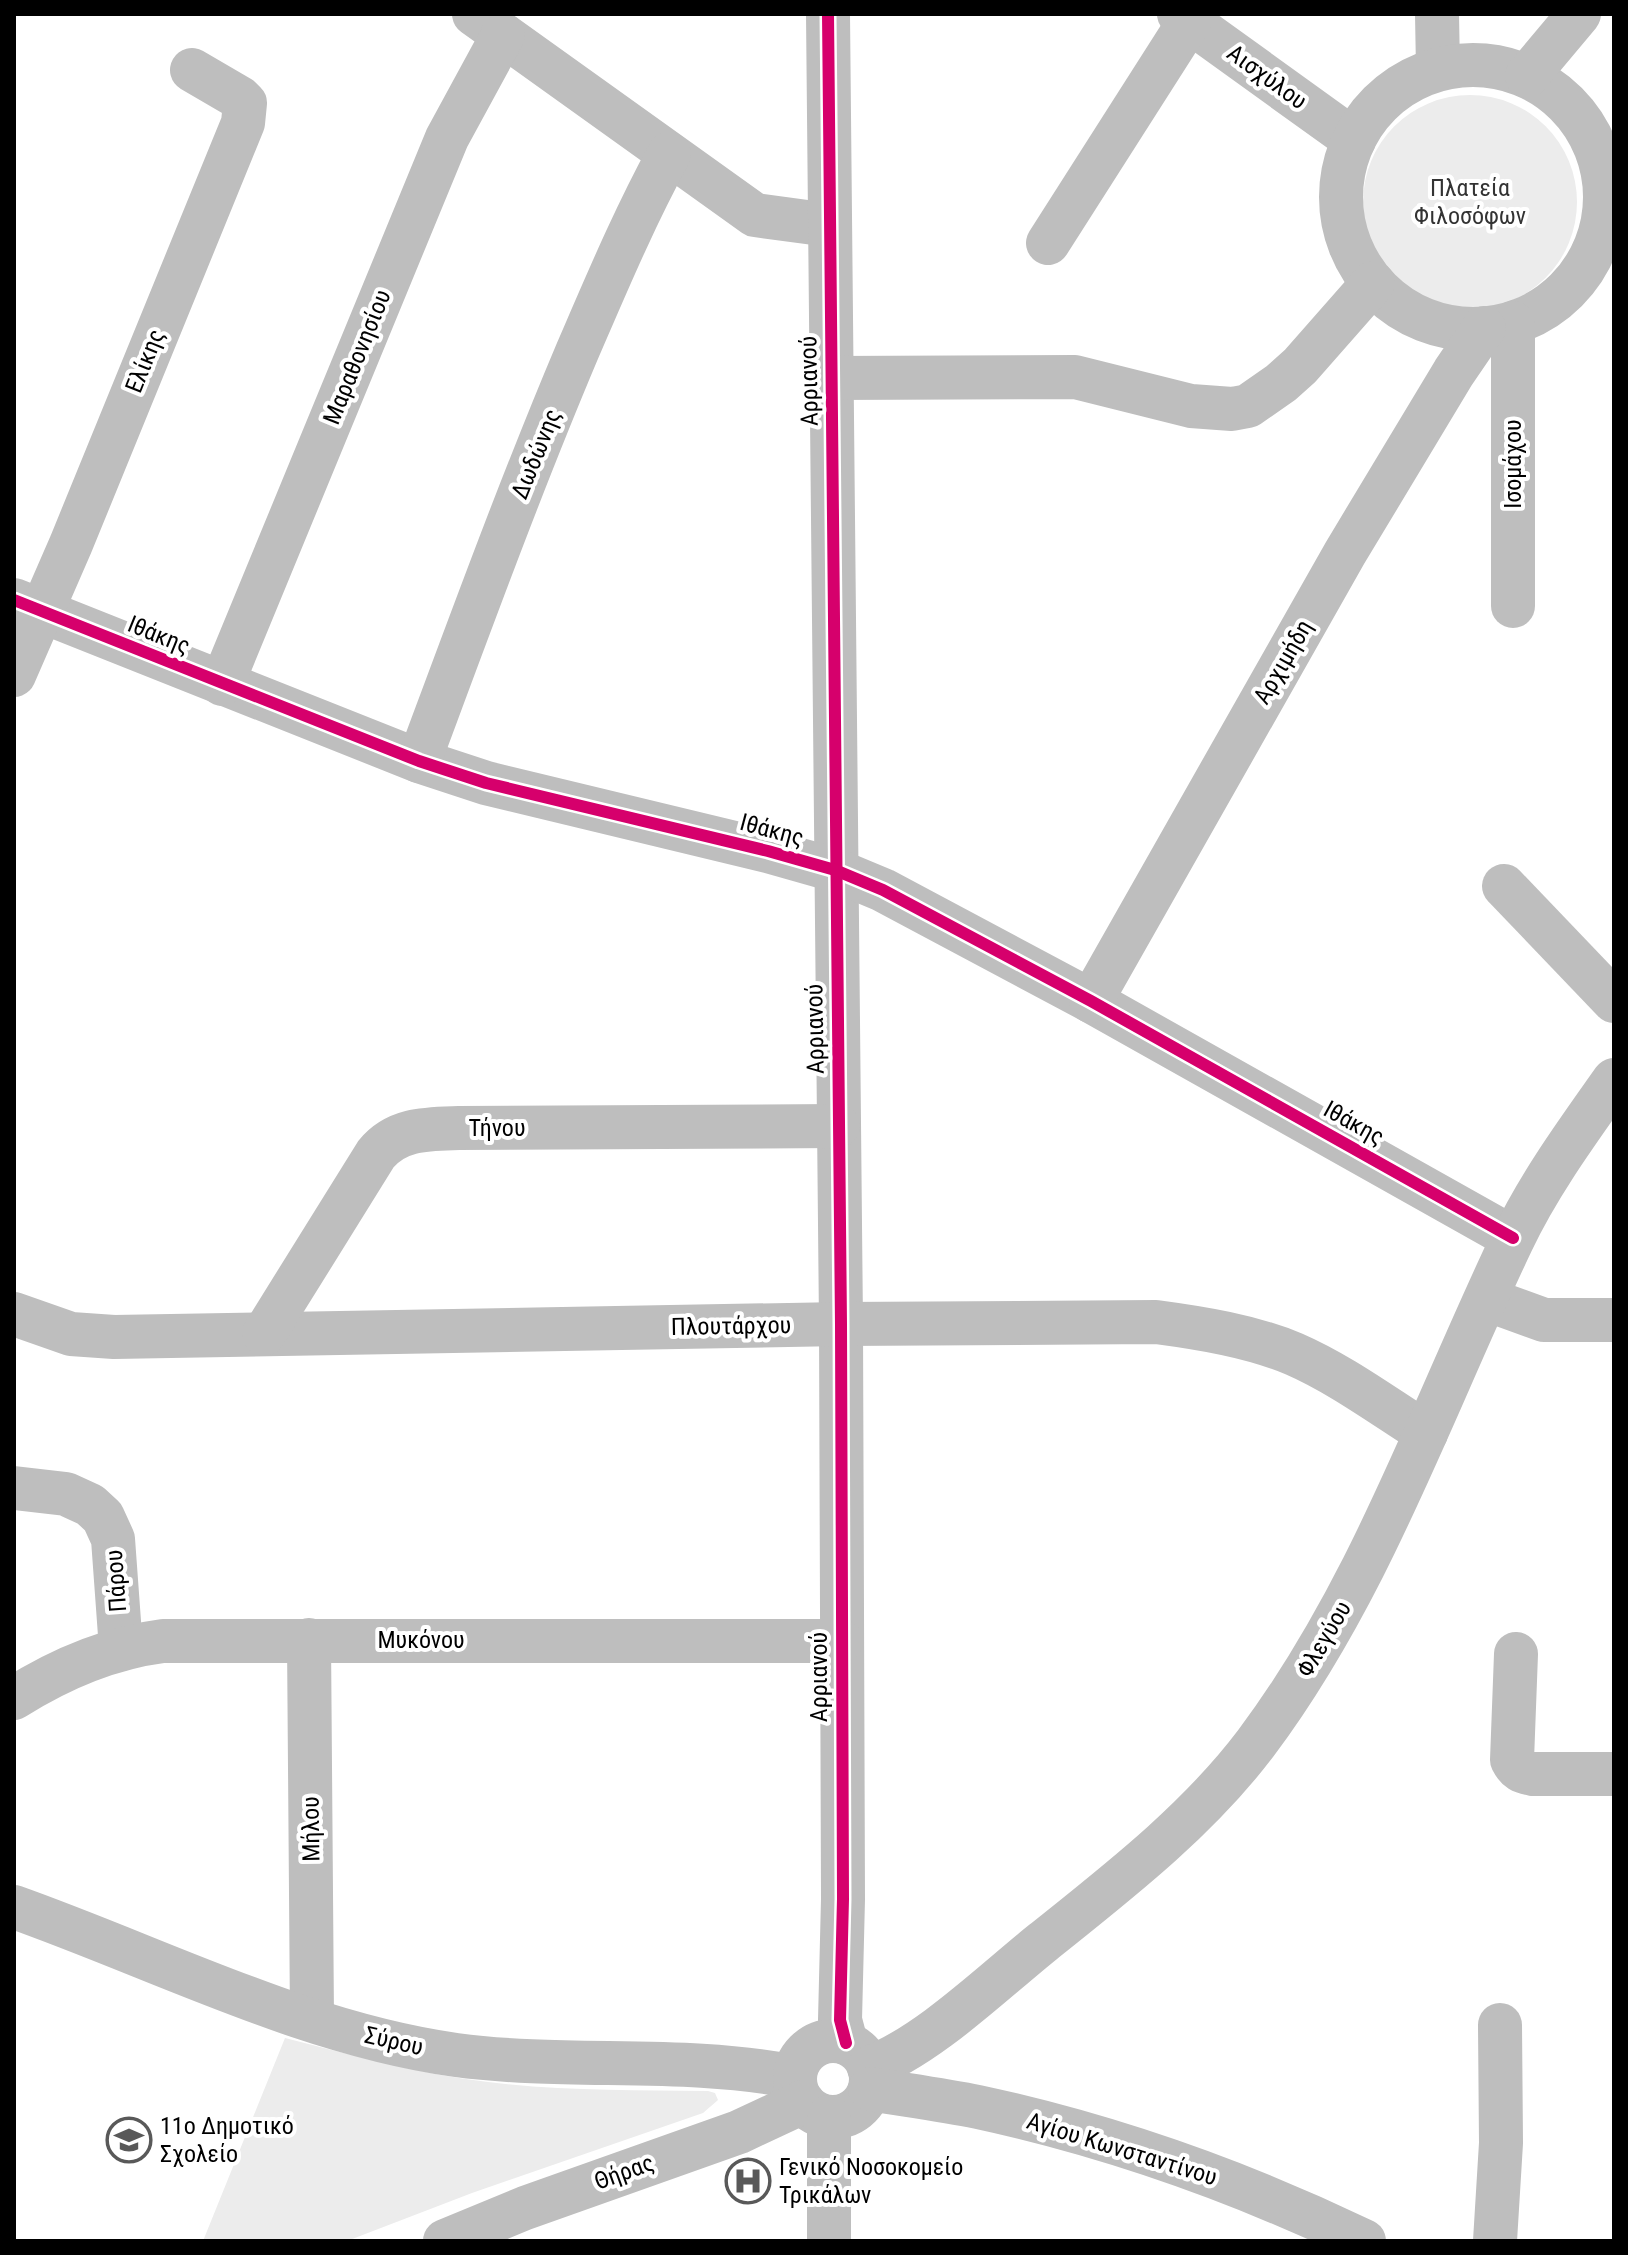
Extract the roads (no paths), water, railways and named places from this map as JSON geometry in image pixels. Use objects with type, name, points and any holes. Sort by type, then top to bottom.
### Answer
[{"type":"street","name":"Αρριανού","points":[[828,14],[841,1324],[843,1899],[840,2020],[862,2067]]},
{"type":"street","points":[[1437,14],[1438,69]]},
{"type":"street","points":[[1527,76],[1579,14]]},
{"type":"street","points":[[1048,243],[1184,18]]},
{"type":"street","name":"Αισχύλου","points":[[1184,18],[1354,140]]},
{"type":"street","points":[[488,24],[755,215],[829,225]]},
{"type":"street","name":"Μαραθονησίου","points":[[222,684],[447,138],[488,24]]},
{"type":"street","points":[[1492,66],[1527,76],[1556,94],[1580,118],[1596,148],[1609,216],[1583,270],[1564,293],[1540,310],[1498,325],[1458,328],[1434,323],[1401,307],[1373,283],[1358,263],[1342,215],[1346,164],[1354,140],[1371,114],[1394,92],[1438,69],[1492,66]]},
{"type":"street","name":"Ελίκης","points":[[14,675],[28,605],[243,123],[245,103],[192,70]]},
{"type":"street","name":"Δωδώνης","points":[[419,761],[532,461],[642,203],[669,154]]},
{"type":"street","points":[[831,378],[1075,377],[1191,406],[1232,409],[1248,406],[1281,383],[1300,366],[1373,283]]},
{"type":"street","name":"Ισομάχου","points":[[1498,325],[1513,606]]},
{"type":"street","name":"Αρχιμήδη","points":[[1091,1001],[1345,553],[1454,372],[1498,325]]},
{"type":"street","name":"Ιθάκης","points":[[28,605],[419,761],[486,783],[835,870],[937,917],[1513,1238]]},
{"type":"street","points":[[1504,886],[1614,1001]]},
{"type":"street","name":"Φλεγύου","points":[[862,2067],[896,2058],[1053,1934],[1158,1845],[1226,1778],[1254,1745],[1299,1681],[1344,1607],[1384,1530],[1513,1238],[1614,1080]]},
{"type":"street","name":"Τήνου","points":[[264,1334],[376,1154],[385,1144],[402,1134],[423,1129],[459,1128],[838,1126]]},
{"type":"street","points":[[1486,1299],[1544,1320],[1614,1320]]},
{"type":"street","name":"Πλουτάρχου","points":[[14,1314],[52,1329],[90,1336],[1126,1320],[1193,1327],[1293,1354],[1426,1433]]},
{"type":"street","name":"Πάρου","points":[[14,1488],[66,1494],[90,1505],[103,1517],[113,1539],[121,1649]]},
{"type":"street","name":"Μήλου","points":[[309,1640],[312,2019]]},
{"type":"street","name":"Μυκόνου","points":[[14,1698],[88,1660],[121,1649],[163,1641],[841,1641]]},
{"type":"street","points":[[1516,1654],[1512,1760],[1522,1772],[1614,1774]]},
{"type":"street","name":"Σύρου","points":[[14,1907],[312,2019],[391,2042],[455,2055],[520,2060],[735,2068],[809,2098]]},
{"type":"street","points":[[1495,2241],[1501,2143],[1500,2025]]},
{"type":"street","points":[[809,2098],[849,2113],[858,2107],[862,2067],[835,2040],[812,2047],[803,2055],[809,2098],[829,2241]]},
{"type":"street","name":"Αγίου Κωνσταντίνου","points":[[862,2067],[976,2107],[1140,2151],[1266,2196],[1364,2241]]},
{"type":"street","name":"Θήρας","points":[[445,2241],[539,2203],[739,2132],[809,2098]]},
{"type":"place","name":"11ο Δημοτικό Σχολείο","points":[[129,2140]]},
{"type":"place","name":"Γενικό Νοσοκομείο Τρικάλων","points":[[748,2181]]},
{"type":"park label","name":"Πλατεία Φιλοσόφων","points":[[1470,202]]}]
